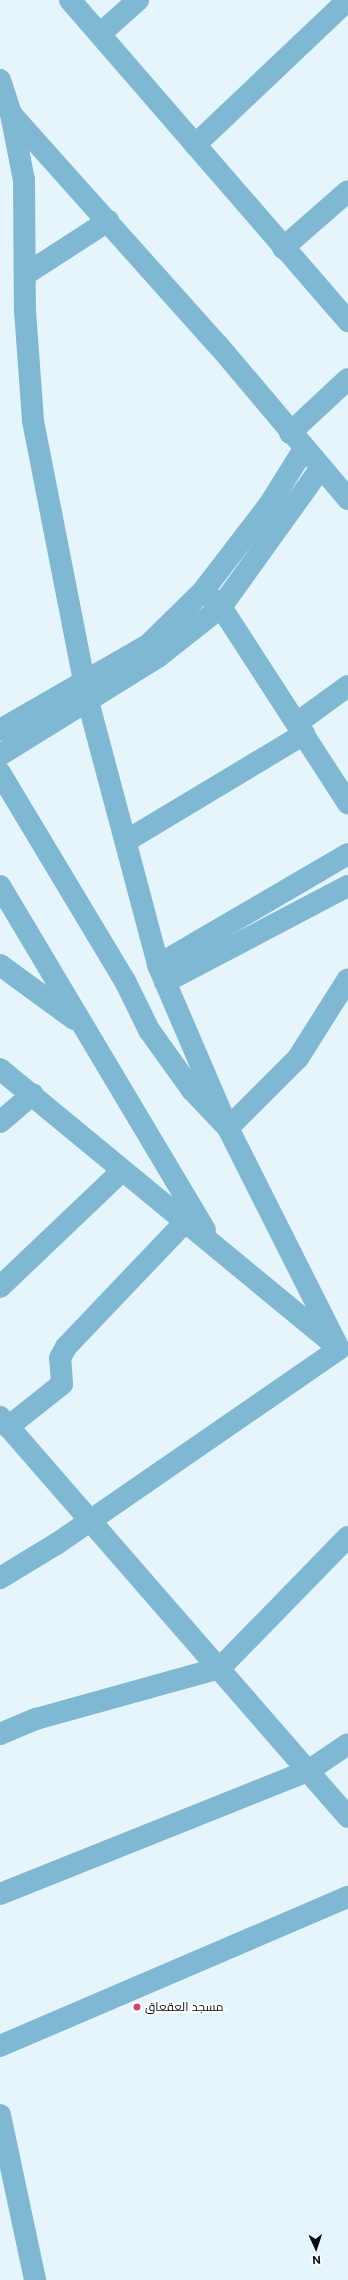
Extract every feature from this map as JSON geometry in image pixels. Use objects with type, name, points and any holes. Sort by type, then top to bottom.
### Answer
[{"type":"street","points":[[70,0],[283,248],[348,321]]},
{"type":"street","points":[[100,34],[138,0]]},
{"type":"street","points":[[195,145],[348,0]]},
{"type":"street","points":[[0,80],[11,114],[24,180],[26,274],[33,421],[86,691],[126,841],[162,974],[228,1128],[344,1353]]},
{"type":"street","points":[[11,114],[218,345],[290,433],[348,499]]},
{"type":"street","points":[[283,248],[348,191]]},
{"type":"street","points":[[26,274],[108,221]]},
{"type":"street","points":[[290,433],[348,379]]},
{"type":"street","points":[[133,664],[148,645],[203,591],[270,505],[304,449]]},
{"type":"street","points":[[0,730],[86,691],[133,664],[221,607],[321,468]]},
{"type":"street","points":[[203,591],[221,607],[348,803]]},
{"type":"street","points":[[126,841],[300,728],[348,686]]},
{"type":"street","points":[[0,755],[86,691]]},
{"type":"street","points":[[0,773],[125,982],[149,1030],[192,1090],[228,1128]]},
{"type":"street","points":[[162,974],[348,854]]},
{"type":"street","points":[[0,886],[80,1023],[211,1240]]},
{"type":"street","points":[[162,974],[348,886]]},
{"type":"street","points":[[0,965],[80,1023]]},
{"type":"street","points":[[228,1128],[298,1058],[348,978]]},
{"type":"street","points":[[0,1069],[33,1094],[122,1172],[211,1240],[344,1353]]},
{"type":"street","points":[[0,1122],[33,1094]]},
{"type":"street","points":[[0,1287],[122,1172]]},
{"type":"street","points":[[186,1221],[66,1347],[60,1358],[64,1372],[62,1384],[4,1422],[91,1518],[348,1817]]},
{"type":"street","points":[[0,1578],[344,1353]]},
{"type":"street","points":[[0,1734],[36,1719],[220,1668],[348,1537]]},
{"type":"street","points":[[0,1894],[308,1771],[348,1744]]},
{"type":"street","points":[[0,2046],[348,1897]]},
{"type":"street","points":[[0,2116],[35,2280]]},
{"type":"place","name":"مسجد العقعاق","points":[[137,2007]]}]
